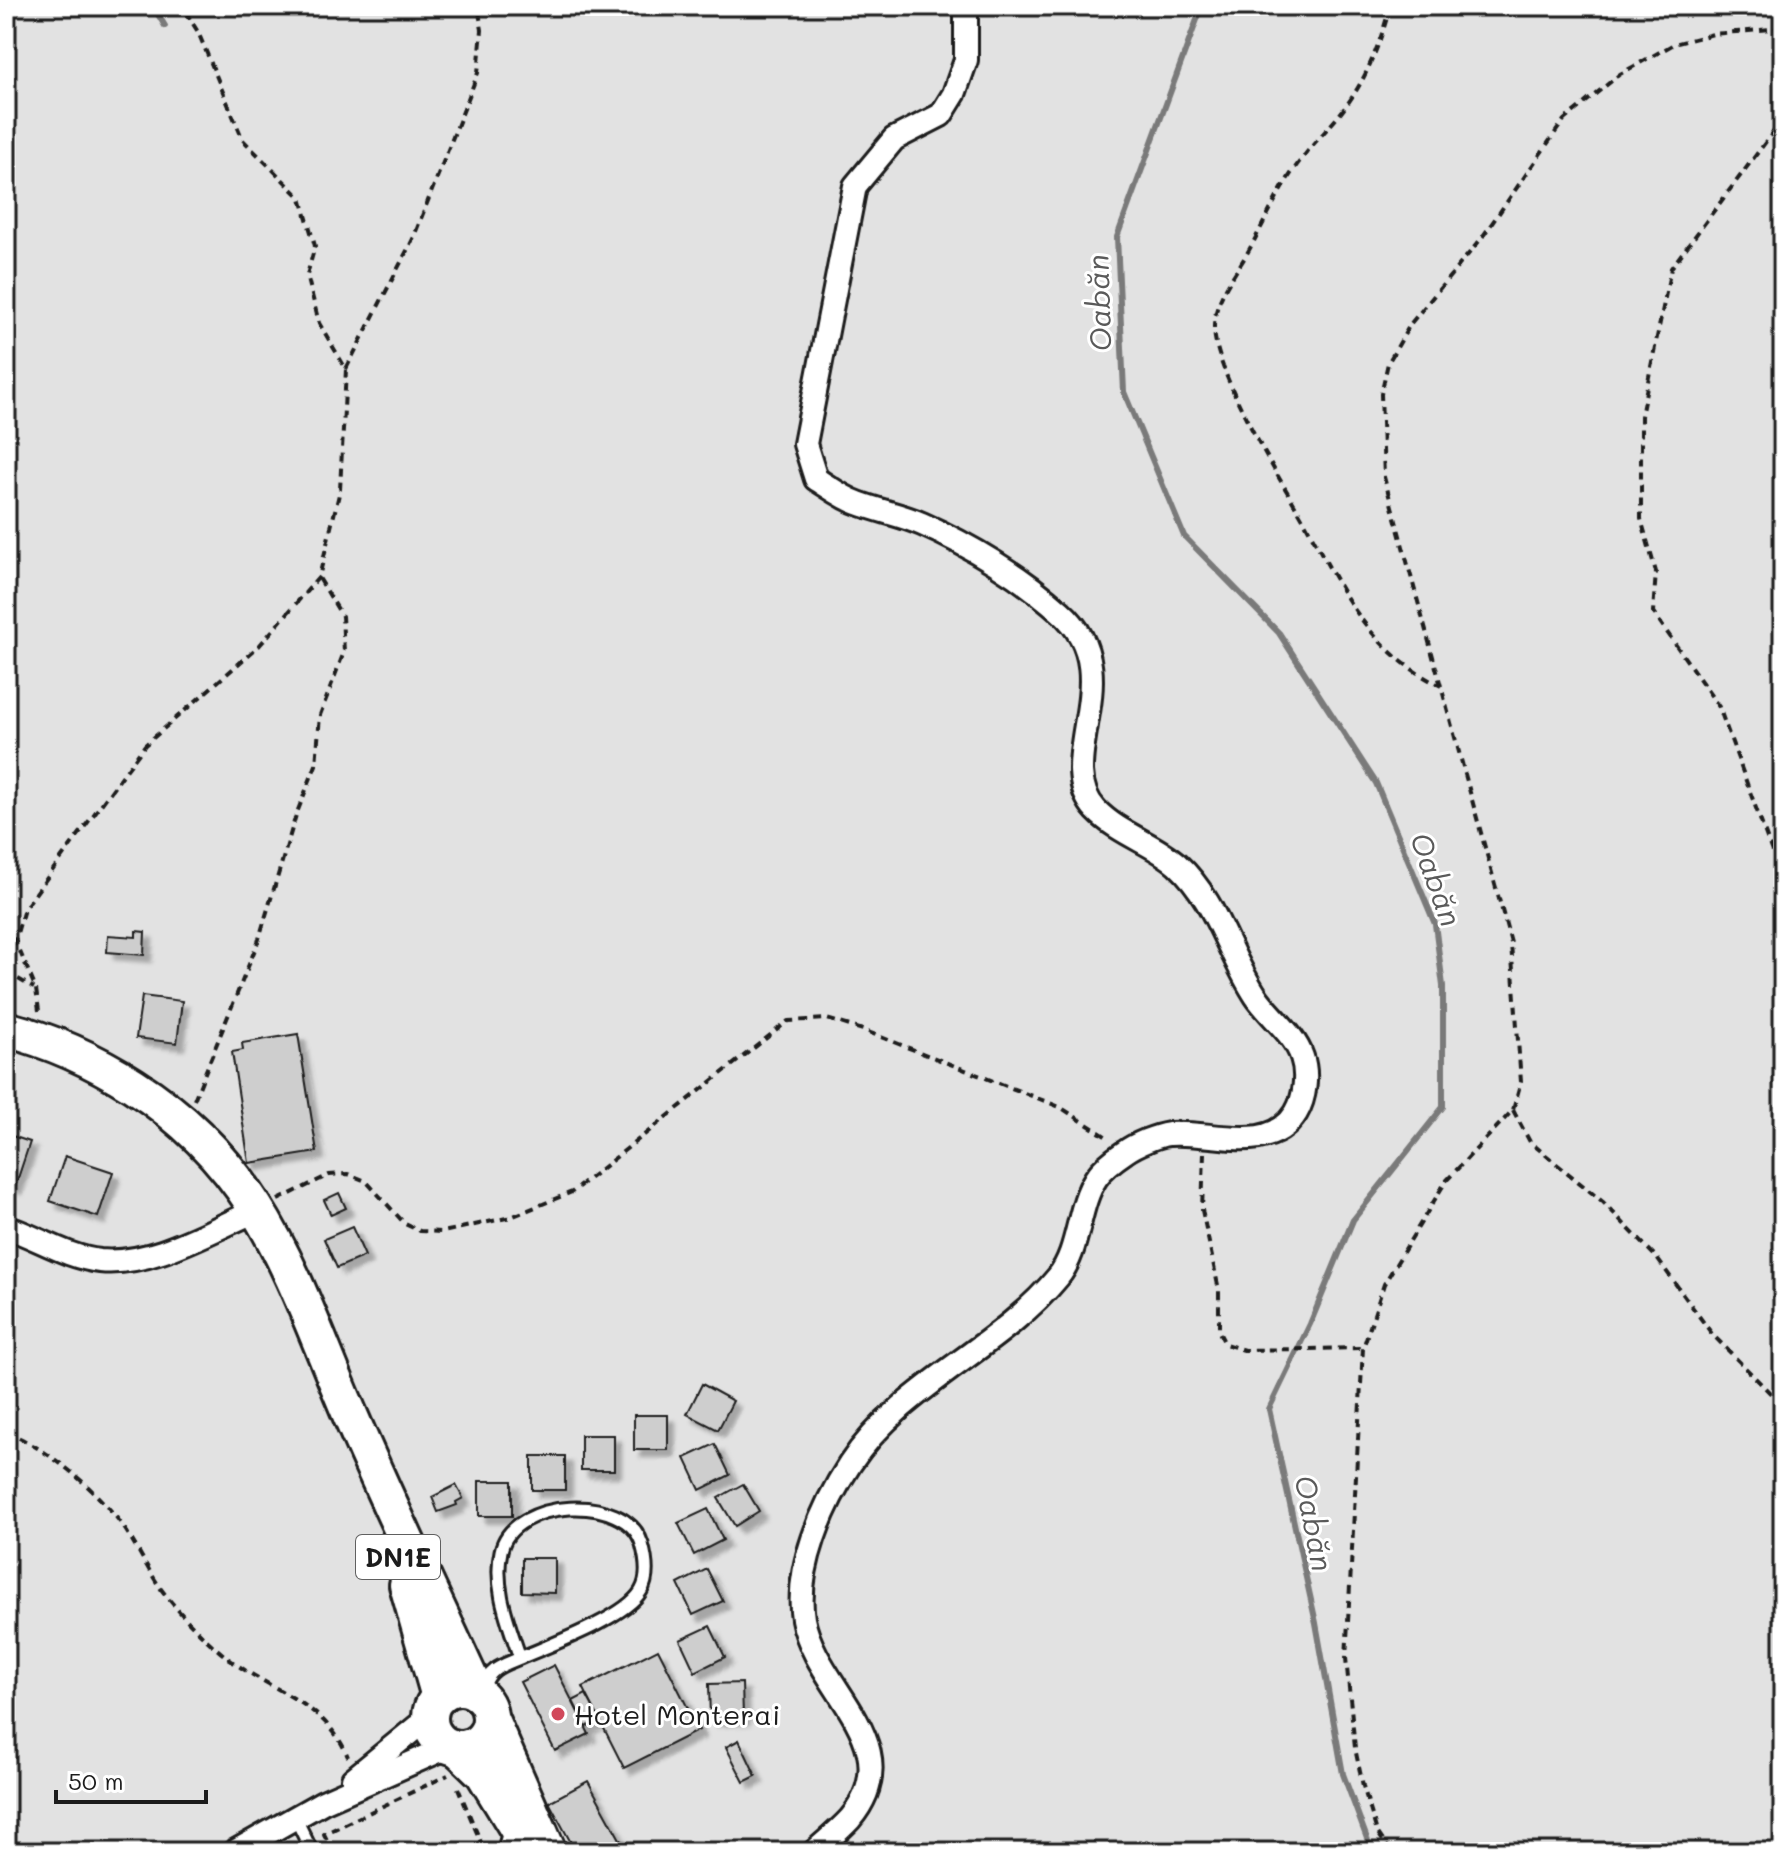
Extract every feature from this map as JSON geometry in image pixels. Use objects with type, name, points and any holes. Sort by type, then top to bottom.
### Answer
[{"type":"main road","name":"DN1E","points":[[6,1029],[44,1041],[124,1079],[181,1119],[217,1152],[258,1210],[296,1284],[352,1418],[549,1852]]},
{"type":"main road","name":"DN1E","points":[[352,1418],[424,1636],[434,1707],[434,1735],[453,1756],[483,1773],[532,1852]]},
{"type":"main road","points":[[434,1707],[454,1689],[483,1702],[485,1736],[453,1756]]},
{"type":"street","points":[[814,1852],[851,1817],[868,1788],[871,1757],[863,1726],[824,1673],[803,1619],[803,1574],[821,1523],[850,1465],[883,1424],[1027,1309],[1062,1273],[1096,1178],[1127,1150],[1165,1134],[1246,1138],[1268,1135],[1286,1126],[1299,1110],[1306,1082],[1302,1055],[1241,973],[1205,895],[1174,861],[1096,810],[1082,787],[1080,758],[1092,705],[1092,679],[1082,641],[1064,614],[983,556],[921,523],[852,501],[816,479],[805,444],[855,186],[894,139],[941,115],[954,94],[966,60],[966,6]]},
{"type":"street","points":[[6,1227],[73,1254],[99,1261],[124,1260],[154,1254],[258,1210]]},
{"type":"street","points":[[323,1802],[434,1707]]},
{"type":"street","points":[[234,1852],[323,1802],[453,1756]]},
{"type":"lane","points":[[483,1702],[486,1679],[493,1670],[520,1658],[632,1603],[643,1589],[645,1554],[638,1530],[620,1515],[572,1509],[545,1510],[519,1524],[501,1548],[498,1583],[520,1658]]},
{"type":"lane","points":[[295,1817],[312,1852]]},
{"type":"lane","points":[[503,1852],[511,1818]]},
{"type":"path","points":[[182,6],[198,32],[243,140],[301,198],[315,246],[307,275],[319,323],[346,369]]},
{"type":"path","points":[[6,972],[36,989],[15,940],[24,909],[145,745],[259,646],[319,577],[340,490],[346,369],[413,239],[478,73],[482,30],[478,6]]},
{"type":"path","points":[[1390,6],[1373,59],[1345,108],[1304,155],[1285,184],[1231,278],[1214,326],[1218,350],[1254,435],[1338,589],[1361,622],[1396,659],[1441,686]]},
{"type":"path","points":[[1391,1852],[1377,1832],[1363,1786],[1355,1748],[1346,1658],[1363,1348],[1384,1284],[1446,1181],[1513,1110],[1521,1082],[1511,943],[1384,477],[1381,394],[1388,363],[1411,323],[1481,239],[1564,120],[1620,74],[1674,44],[1713,34],[1783,28]]},
{"type":"path","points":[[1783,119],[1671,268],[1641,416],[1641,519],[1656,572],[1653,612],[1719,707],[1783,882]]},
{"type":"path","points":[[181,1119],[208,1069],[252,956],[296,815],[316,765],[320,715],[344,652],[342,616],[319,577]]},
{"type":"path","points":[[258,1210],[329,1175],[348,1174],[366,1181],[405,1224],[420,1231],[443,1232],[511,1217],[572,1192],[788,1021],[827,1019],[863,1030],[1060,1107],[1127,1150]]},
{"type":"path","points":[[1513,1110],[1530,1142],[1603,1202],[1656,1257],[1712,1334],[1783,1406]]},
{"type":"path","points":[[1205,1135],[1202,1210],[1219,1290],[1219,1332],[1225,1344],[1244,1350],[1363,1348]]},
{"type":"path","points":[[6,1432],[30,1441],[111,1511],[162,1589],[196,1631],[227,1658],[324,1718],[341,1741],[355,1777]]},
{"type":"path","points":[[333,1852],[324,1834],[453,1756]]},
{"type":"path","points":[[458,1786],[485,1852]]},
{"type":"shaded area","points":[[6,6],[1783,6],[1783,1852],[6,1852]]},
{"type":"building","points":[[136,931],[145,932],[144,955],[107,952],[108,935],[136,937]]},
{"type":"building","points":[[142,996],[182,1001],[177,1043],[136,1038]]},
{"type":"building","points":[[298,1034],[317,1152],[249,1163],[232,1052],[243,1050],[242,1043]]},
{"type":"building","points":[[6,1134],[30,1142],[15,1187],[6,1184]]},
{"type":"building","points":[[65,1156],[113,1172],[98,1217],[50,1201]]},
{"type":"building","points":[[339,1193],[346,1208],[331,1215],[324,1200]]},
{"type":"building","points":[[352,1227],[365,1256],[337,1268],[324,1239]]},
{"type":"building","points":[[702,1384],[733,1401],[718,1430],[687,1414]]},
{"type":"building","points":[[634,1415],[668,1415],[668,1450],[634,1450]]},
{"type":"building","points":[[581,1435],[614,1435],[614,1470],[581,1470]]},
{"type":"building","points":[[715,1444],[730,1475],[700,1490],[685,1458]]},
{"type":"building","points":[[532,1456],[565,1456],[565,1490],[532,1490]]},
{"type":"building","points":[[479,1481],[512,1481],[512,1516],[479,1516]]},
{"type":"building","points":[[743,1484],[759,1511],[735,1526],[718,1498]]},
{"type":"building","points":[[456,1485],[463,1498],[456,1502],[457,1505],[438,1512],[432,1497]]},
{"type":"building","points":[[708,1509],[723,1540],[694,1555],[678,1523]]},
{"type":"building","points":[[522,1558],[555,1558],[555,1593],[522,1592]]},
{"type":"building","points":[[707,1569],[723,1601],[693,1615],[678,1584]]},
{"type":"building","points":[[710,1626],[725,1657],[695,1672],[680,1640]]},
{"type":"building","points":[[658,1649],[699,1730],[624,1768],[583,1687]]},
{"type":"building","name":"Hotel Monterai","points":[[554,1665],[589,1734],[555,1751],[520,1682]]},
{"type":"building","points":[[742,1683],[743,1717],[710,1719],[709,1684]]},
{"type":"building","points":[[586,1694],[600,1720],[586,1727],[573,1701]]},
{"type":"building","points":[[739,1740],[756,1776],[744,1782],[726,1747]]},
{"type":"building","points":[[588,1781],[627,1852],[576,1852],[549,1802]]},
{"type":"waterway","points":[[153,6],[165,26]]},
{"type":"waterway","name":"Oabăn","points":[[1202,6],[1117,237],[1124,392],[1184,536],[1279,633],[1376,783],[1435,924],[1443,986],[1443,1107],[1353,1220],[1310,1324],[1269,1409],[1316,1623],[1343,1774],[1372,1852]]},
{"type":"place","name":"Hotel Monterai","points":[[558,1714]]}]
